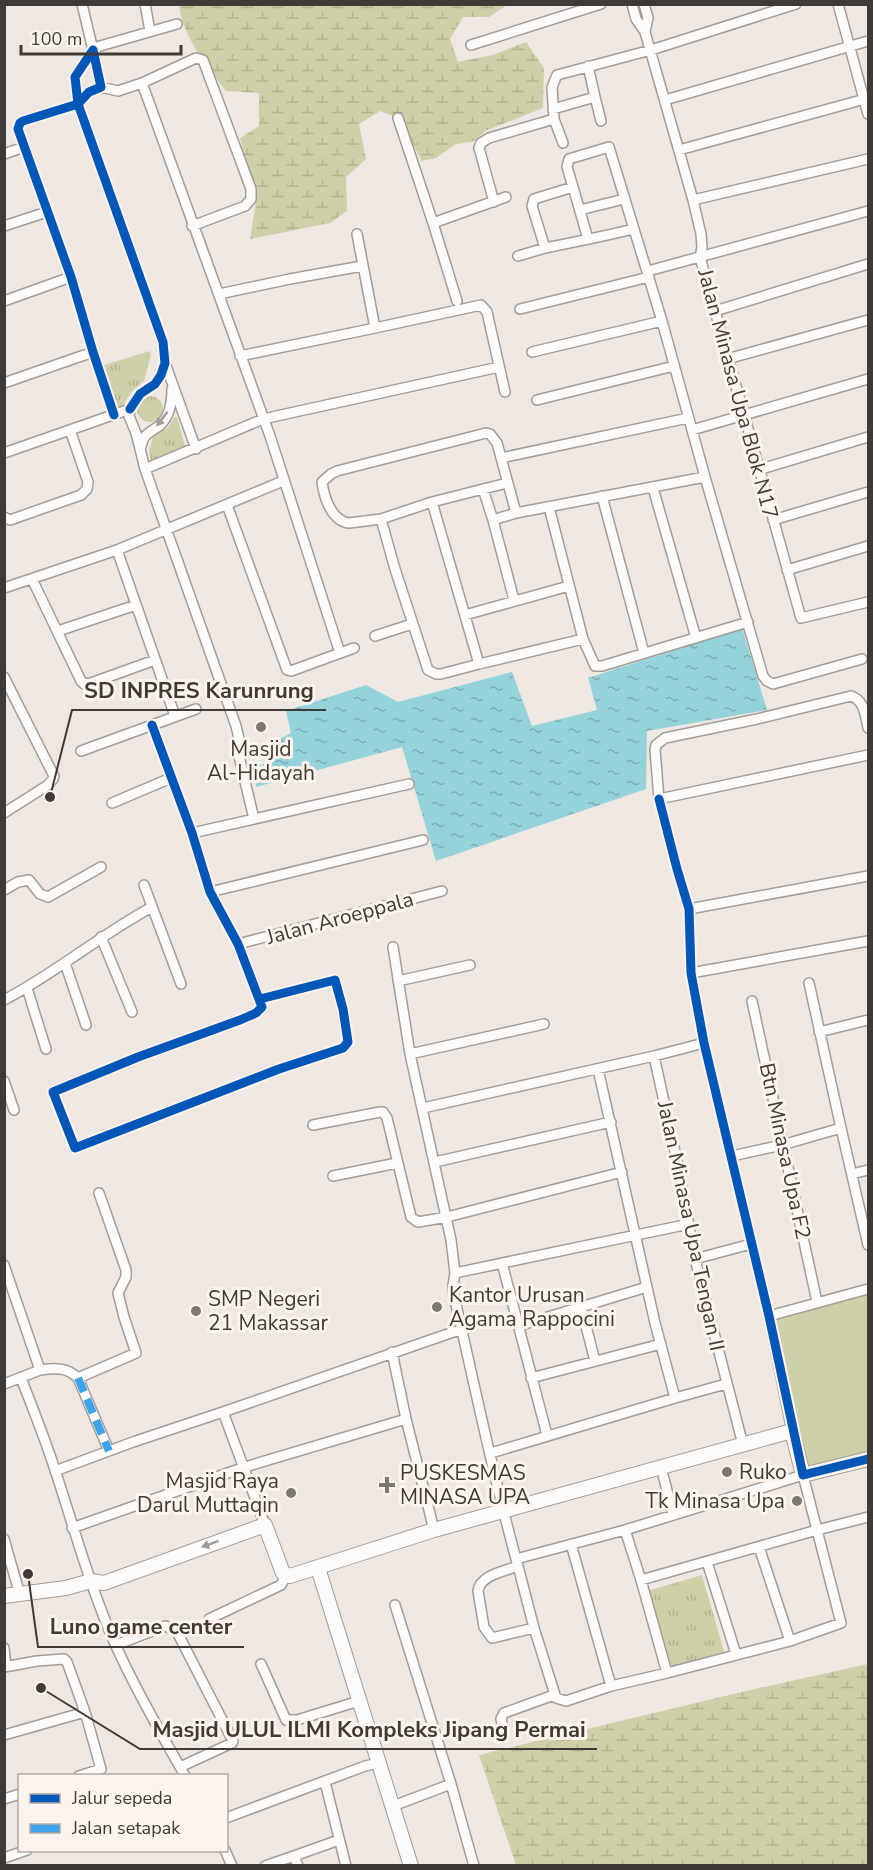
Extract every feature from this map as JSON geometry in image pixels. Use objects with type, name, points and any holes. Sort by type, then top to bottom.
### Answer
[{"type":"street","points":[[81,4],[101,87]]},
{"type":"street","points":[[144,4],[150,32]]},
{"type":"street","points":[[471,45],[601,4]]},
{"type":"street","points":[[632,4],[636,18],[645,32]]},
{"type":"street","points":[[644,4],[648,18],[645,32]]},
{"type":"street","points":[[563,143],[553,114],[552,87],[557,75],[651,50],[796,4]]},
{"type":"street","points":[[838,4],[868,114]]},
{"type":"street","points":[[177,24],[93,49],[75,77],[78,104],[163,342],[165,363],[195,449]]},
{"type":"street","name":"Jalan Minasa Upa Blok N17","points":[[645,32],[693,200],[701,234],[700,256],[801,618],[868,602]]},
{"type":"street","points":[[665,100],[868,41]]},
{"type":"street","points":[[114,415],[71,277],[24,147],[19,126],[23,121],[78,104],[89,92],[101,87],[118,90],[142,83],[196,58],[203,60],[251,189],[251,199],[245,206],[192,226]]},
{"type":"street","points":[[588,66],[601,121]]},
{"type":"street","points":[[142,83],[263,419],[340,653]]},
{"type":"street","points":[[494,202],[479,148],[482,143],[489,138],[595,97]]},
{"type":"street","points":[[679,150],[865,99]]},
{"type":"street","points":[[398,118],[457,301]]},
{"type":"street","points":[[588,239],[567,167],[569,159],[614,146],[624,200],[649,274],[705,477],[764,676],[773,684],[862,659]]},
{"type":"street","points":[[4,154],[24,147]]},
{"type":"street","points":[[693,200],[868,159]]},
{"type":"street","points":[[545,248],[532,206],[534,199],[573,187]]},
{"type":"street","points":[[433,223],[506,197]]},
{"type":"street","points":[[580,210],[624,200]]},
{"type":"street","points":[[520,309],[649,274],[700,256],[868,211]]},
{"type":"street","points":[[4,226],[47,212]]},
{"type":"street","points":[[518,256],[634,229]]},
{"type":"street","points":[[357,234],[375,328]]},
{"type":"street","points":[[715,311],[868,264]]},
{"type":"street","points":[[219,294],[362,266]]},
{"type":"street","points":[[4,301],[71,277]]},
{"type":"street","points":[[240,356],[481,305],[487,312],[505,392]]},
{"type":"street","points":[[728,359],[868,320]]},
{"type":"street","points":[[532,352],[662,321]]},
{"type":"street","points":[[4,383],[93,352]]},
{"type":"street","points":[[165,363],[155,384],[140,394],[130,409],[129,416],[166,530],[236,726],[240,743],[239,758],[254,819]]},
{"type":"street","points":[[537,400],[674,366]]},
{"type":"street","points":[[145,469],[263,419],[499,367]]},
{"type":"street","points":[[692,430],[868,379]]},
{"type":"street","points":[[140,450],[142,439],[164,421],[168,413],[172,398],[172,382]]},
{"type":"street","points":[[4,453],[130,409]]},
{"type":"street","points":[[501,458],[688,417]]},
{"type":"street","points":[[4,517],[10,520],[81,495],[87,489],[88,482],[70,430]]},
{"type":"street","points":[[507,483],[432,502],[381,519],[345,523],[335,515],[326,499],[322,483],[337,471],[486,433],[495,440],[516,513]]},
{"type":"street","points":[[758,470],[868,437]]},
{"type":"street","points":[[493,520],[516,513],[705,477]]},
{"type":"street","points":[[4,588],[117,550],[283,481]]},
{"type":"street","points":[[653,488],[696,638]]},
{"type":"street","points":[[483,489],[514,600]]},
{"type":"street","points":[[773,520],[868,492]]},
{"type":"street","points":[[602,496],[644,653]]},
{"type":"street","points":[[432,502],[479,664]]},
{"type":"street","points":[[227,505],[286,668],[291,671],[354,648]]},
{"type":"street","points":[[549,507],[583,639],[595,666],[602,666],[747,622]]},
{"type":"street","points":[[381,519],[428,670],[436,674],[583,639]]},
{"type":"street","points":[[787,570],[868,546]]},
{"type":"street","points":[[117,550],[175,716]]},
{"type":"street","points":[[32,579],[77,676],[84,684],[155,660]]},
{"type":"street","points":[[465,615],[569,586]]},
{"type":"street","points":[[58,631],[136,605]]},
{"type":"street","points":[[375,636],[412,624]]},
{"type":"street","points":[[4,677],[54,776],[48,784],[5,812]]},
{"type":"street","points":[[393,947],[410,1054],[447,1217],[455,1273],[454,1296],[491,1453],[502,1511],[554,1695],[559,1700],[566,1701],[611,1686],[790,1641],[841,1623],[792,1431],[769,1316],[704,1043],[691,973],[689,909],[659,799],[655,750],[656,745],[665,738],[851,696],[862,704],[868,728]]},
{"type":"street","points":[[81,751],[196,709]]},
{"type":"street","points":[[152,725],[192,833],[210,892],[238,944],[261,1003],[256,1013],[240,1020],[138,1057],[53,1092],[75,1148],[346,1046],[349,1039],[335,980],[261,1003]]},
{"type":"street","points":[[659,799],[868,755]]},
{"type":"street","points":[[112,803],[171,778]]},
{"type":"street","points":[[192,833],[409,784]]},
{"type":"street","points":[[210,892],[423,840]]},
{"type":"street","points":[[4,890],[18,882],[28,880],[40,894],[48,897],[101,867]]},
{"type":"street","points":[[689,909],[868,876]]},
{"type":"street","points":[[144,885],[181,984]]},
{"type":"street","name":"Jalan Aroeppala","points":[[238,944],[442,891]]},
{"type":"street","points":[[4,1000],[27,988],[101,937],[152,907]]},
{"type":"street","points":[[101,937],[132,1012]]},
{"type":"street","points":[[691,973],[868,941]]},
{"type":"street","points":[[65,963],[86,1024]]},
{"type":"street","points":[[398,981],[470,965]]},
{"type":"street","points":[[809,983],[852,1174],[867,1230],[868,1245]]},
{"type":"street","points":[[27,988],[46,1049]]},
{"type":"street","name":"Btn Minasa Upa F2","points":[[752,1001],[818,1302]]},
{"type":"street","points":[[819,1032],[868,1020]]},
{"type":"street","points":[[410,1054],[544,1024]]},
{"type":"street","points":[[423,1108],[704,1043]]},
{"type":"street","name":"Jalan Minasa Upa Tengan II","points":[[654,1056],[696,1259],[743,1445]]},
{"type":"street","points":[[598,1069],[647,1287],[675,1398]]},
{"type":"street","points":[[4,1081],[14,1110]]},
{"type":"street","points":[[313,1125],[383,1112],[387,1118],[412,1219],[420,1222],[622,1172]]},
{"type":"street","points":[[435,1162],[611,1122]]},
{"type":"street","points":[[732,1156],[842,1128]]},
{"type":"street","points":[[333,1176],[397,1163]]},
{"type":"street","points":[[852,1174],[868,1170]]},
{"type":"street","points":[[78,1378],[136,1353],[118,1293],[126,1277],[126,1270],[99,1193]]},
{"type":"street","points":[[455,1273],[689,1224]]},
{"type":"street","points":[[696,1259],[751,1244]]},
{"type":"street","points":[[502,1263],[548,1435]]},
{"type":"street","points":[[4,1265],[40,1370]]},
{"type":"street","points":[[518,1326],[647,1287]]},
{"type":"street","points":[[769,1316],[868,1289]]},
{"type":"street","points":[[580,1307],[595,1361]]},
{"type":"street","points":[[56,1471],[133,1442],[462,1329]]},
{"type":"street","points":[[531,1378],[661,1344]]},
{"type":"street","points":[[392,1352],[434,1530]]},
{"type":"street","points":[[4,1384],[40,1370],[64,1368],[72,1372],[78,1378],[109,1451]]},
{"type":"street","points":[[21,1378],[56,1471],[91,1581],[116,1645],[138,1692],[183,1771],[232,1743],[176,1630],[165,1626],[116,1645]]},
{"type":"street","points":[[491,1453],[726,1384]]},
{"type":"street","points":[[223,1412],[286,1576]]},
{"type":"street","points":[[72,1527],[244,1467],[406,1419]]},
{"type":"street","points":[[286,1576],[318,1568],[434,1530],[792,1431]]},
{"type":"street","points":[[534,1628],[493,1638],[488,1635],[484,1627],[478,1587],[487,1578],[517,1562],[571,1544],[625,1530],[803,1475],[868,1459]]},
{"type":"street","points":[[662,1467],[673,1515]]},
{"type":"street","points":[[641,1581],[868,1517]]},
{"type":"street","points":[[4,1596],[66,1588],[91,1581],[104,1582],[265,1525]]},
{"type":"street","points":[[625,1530],[667,1673]]},
{"type":"street","points":[[4,1539],[20,1595]]},
{"type":"street","points":[[571,1544],[611,1686]]},
{"type":"street","points":[[759,1547],[790,1641]]},
{"type":"street","points":[[706,1562],[736,1654]]},
{"type":"street","points":[[318,1568],[411,1866]]},
{"type":"street","points":[[209,1619],[282,1585],[286,1576]]},
{"type":"street","points":[[395,1605],[474,1866]]},
{"type":"street","points":[[4,1648],[5,1666],[37,1660],[64,1659],[67,1662],[103,1772]]},
{"type":"street","points":[[261,1664],[286,1720],[297,1720],[359,1701]]},
{"type":"street","points":[[503,1730],[501,1719],[504,1713],[554,1695]]},
{"type":"street","points":[[4,1735],[85,1712]]},
{"type":"street","points":[[228,1817],[365,1766],[379,1763]]},
{"type":"street","points":[[325,1782],[346,1866]]},
{"type":"street","points":[[393,1806],[451,1784]]},
{"type":"street","points":[[265,1866],[296,1861],[339,1840]]},
{"type":"street","points":[[4,1858],[24,1852]]},
{"type":"street","points":[[225,1852],[232,1866]]},
{"type":"green space","points":[[179,5],[507,5],[489,17],[463,17],[450,39],[458,62],[493,55],[526,42],[544,68],[543,108],[485,131],[475,141],[456,144],[436,158],[422,161],[398,118],[380,111],[359,124],[366,159],[346,177],[347,211],[330,223],[250,239],[256,202],[240,138],[259,126],[259,93],[226,91],[203,61],[190,39]]},
{"type":"green space","points":[[150,351],[144,381],[133,390],[117,411],[101,366]]},
{"type":"green space","points":[[150,396],[159,400],[163,409],[159,418],[150,422],[141,418],[137,409],[141,400]]},
{"type":"green space","points":[[174,417],[177,417],[186,450],[151,463],[149,451],[153,437],[158,431],[168,428]]},
{"type":"green space","points":[[868,1293],[868,1452],[808,1468],[776,1319]]},
{"type":"green space","points":[[702,1575],[725,1655],[666,1672],[644,1592]]},
{"type":"green space","points":[[868,1664],[868,1865],[516,1865],[479,1755]]},
{"type":"water","points":[[742,628],[767,710],[647,731],[646,789],[436,861],[402,747],[256,787],[255,769],[277,755],[274,742],[291,733],[286,711],[366,685],[398,702],[512,672],[532,726],[597,710],[588,678]]},
{"type":"marked path","points":[[78,1378],[109,1451]]},
{"type":"cycle path","points":[[114,415],[71,277],[18,129],[23,121],[78,104],[89,92],[101,87],[93,50],[75,77],[78,104],[163,342],[165,363],[161,375],[155,384],[140,394],[130,409]]},
{"type":"cycle path","points":[[152,725],[192,833],[210,892],[238,944],[262,1007],[256,1013],[240,1020],[138,1057],[53,1092],[75,1148],[279,1069],[343,1048],[348,1042],[343,1009],[335,980],[260,999]]},
{"type":"cycle path","points":[[659,799],[689,909],[691,973],[704,1043],[769,1316],[803,1475],[868,1459]]},
{"type":"place","name":"Masjid Al-Hidayah","points":[[261,727]]},
{"type":"place","name":"SD INPRES Karunrung","points":[[50,797]]},
{"type":"place","name":"Kantor Urusan Agama Rappocini","points":[[437,1307]]},
{"type":"place","name":"SMP Negeri 21 Makassar","points":[[196,1311]]},
{"type":"place","name":"Ruko","points":[[727,1472]]},
{"type":"place","name":"PUSKESMAS MINASA UPA","points":[[387,1485]]},
{"type":"place","name":"Masjid Raya Darul Muttaqin","points":[[291,1493]]},
{"type":"place","name":"Tk Minasa Upa","points":[[797,1501]]},
{"type":"place","name":"Luno game center","points":[[28,1574]]},
{"type":"place","name":"Masjid ULUL ILMI Kompleks Jipang Permai","points":[[41,1688]]}]
